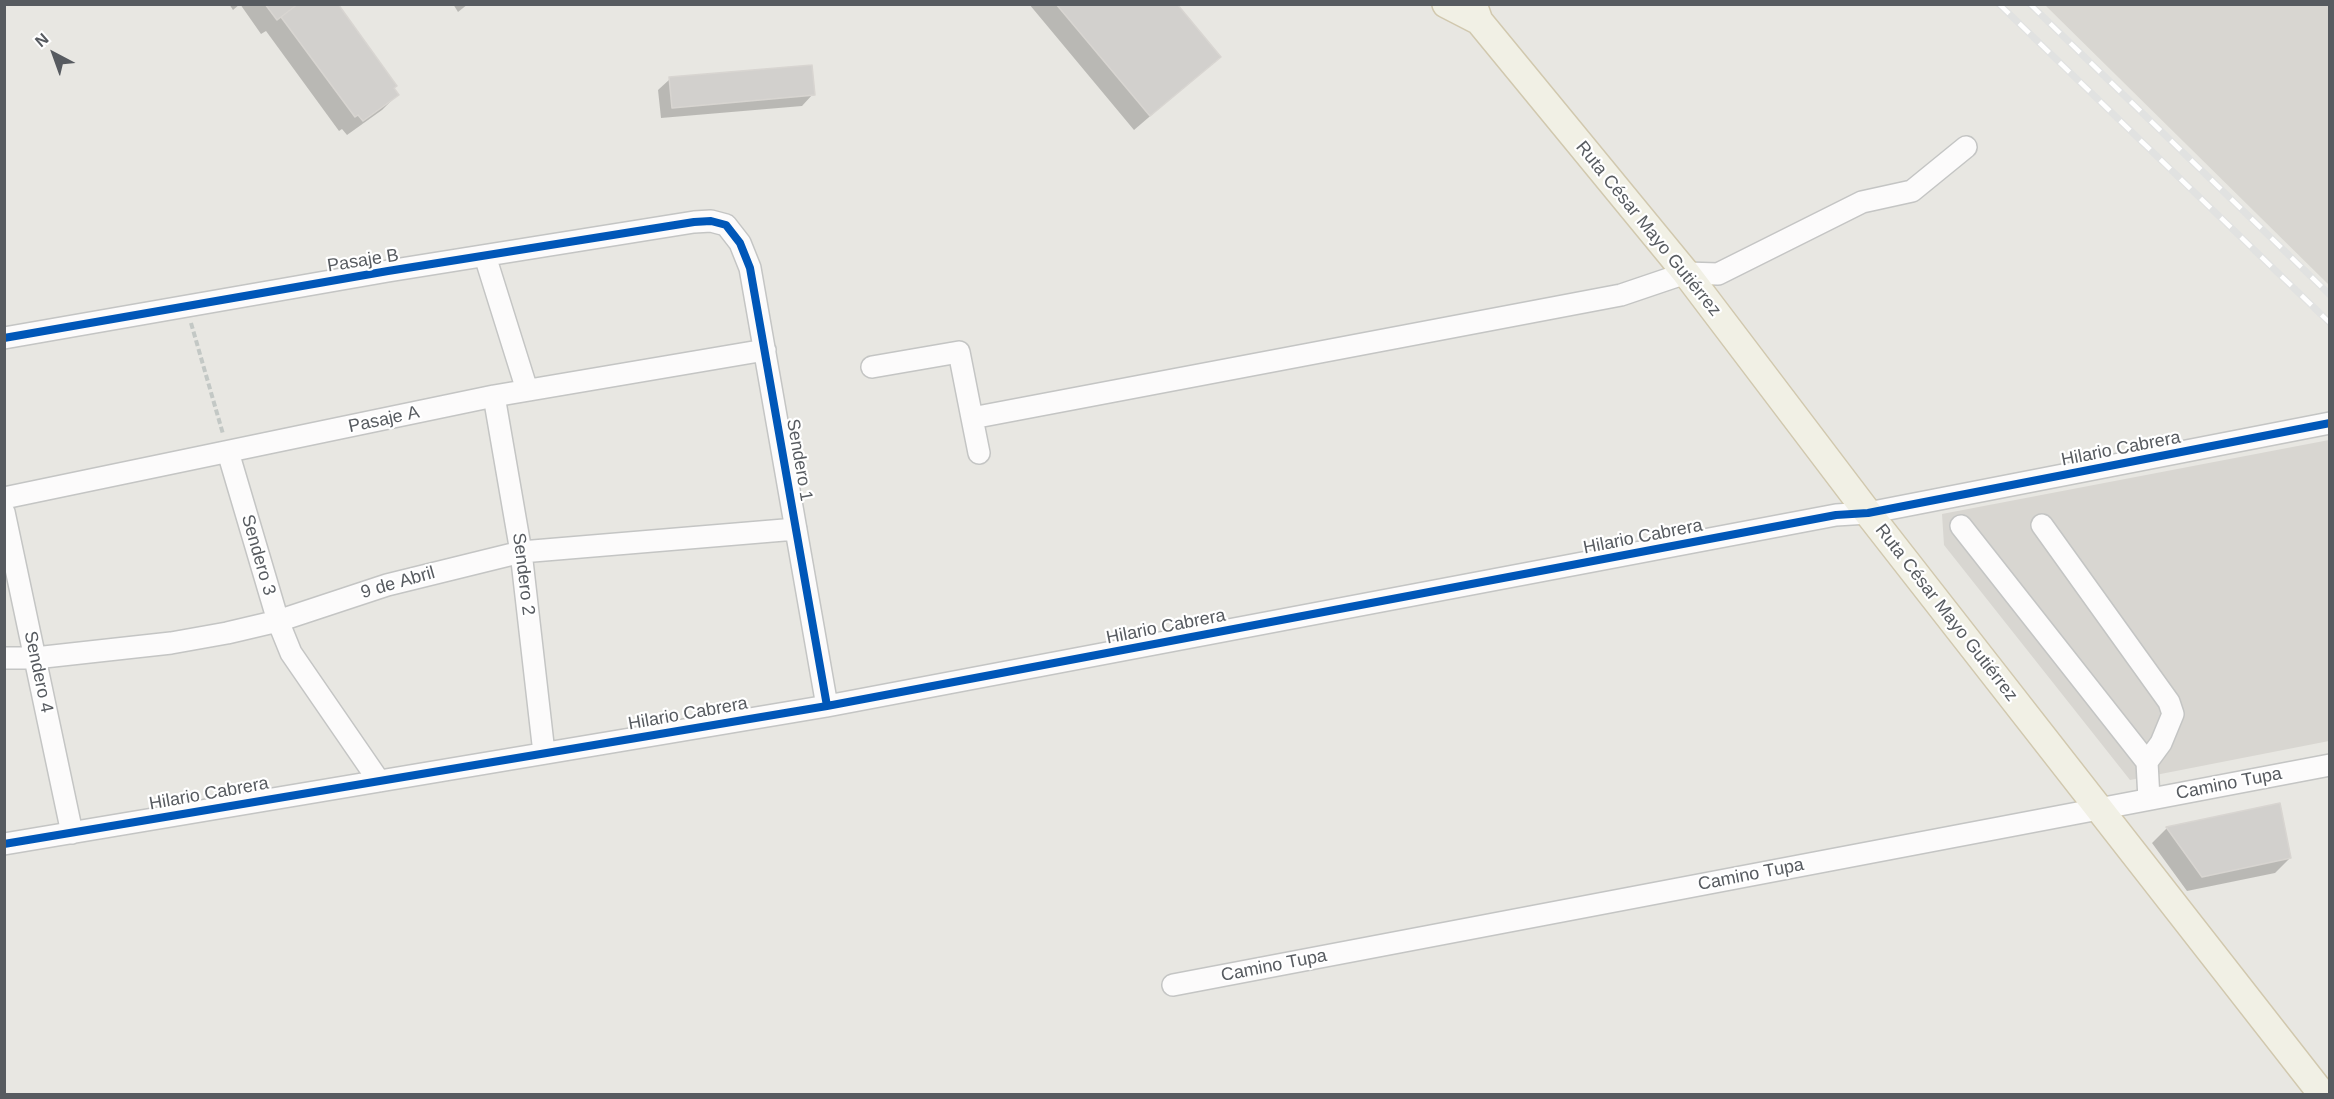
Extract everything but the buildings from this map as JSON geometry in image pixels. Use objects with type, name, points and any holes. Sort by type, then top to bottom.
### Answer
[{"type":"main road","name":"Ruta César Mayo Gutiérrez","points":[[1446,4],[1477,10],[1686,273],[1868,513],[2322,1095]]},
{"type":"street","points":[[972,418],[1621,295],[1686,273],[1718,274],[1862,202],[1912,191],[1966,147]]},
{"type":"street","name":"Pasaje B","points":[[4,338],[388,271],[694,222],[711,221],[726,225]]},
{"type":"street","name":"Sendero 1","points":[[726,225],[740,243],[750,268],[827,706]]},
{"type":"street","points":[[485,256],[527,390]]},
{"type":"street","name":"Pasaje A","points":[[4,498],[494,396],[765,350]]},
{"type":"street","points":[[872,368],[959,352],[979,453]]},
{"type":"street","name":"Sendero 2","points":[[494,396],[521,552],[544,753]]},
{"type":"street","name":"Hilario Cabrera","points":[[4,844],[827,706],[1836,514],[1868,513],[2330,423]]},
{"type":"street","name":"Sendero 3","points":[[228,452],[278,621],[291,653],[379,781]]},
{"type":"street","name":"Sendero 4","points":[[4,512],[72,833]]},
{"type":"street","points":[[2042,525],[2169,702],[2173,714],[2161,743],[2147,762]]},
{"type":"street","points":[[1961,526],[2147,762],[2149,799]]},
{"type":"street","name":"9 de Abril","points":[[4,658],[35,658],[171,643],[227,633],[278,621],[387,585],[521,552],[796,529]]},
{"type":"street","name":"Camino Tupa","points":[[1173,985],[2330,765]]},
{"type":"path","points":[[186,306],[228,452]]},
{"type":"shaded area","points":[[2045,5],[2329,5],[2329,285]]},
{"type":"shaded area","points":[[2329,440],[2329,741],[2130,780],[1944,545],[1942,514]]},
{"type":"railway","points":[[1999,4],[2330,323]]},
{"type":"railway","points":[[2030,4],[2330,295]]},
{"type":"cycle path","points":[[4,338],[388,271],[694,222],[711,221],[726,225],[740,243],[750,268],[827,706]]},
{"type":"cycle path","points":[[4,844],[827,706],[1836,515],[1868,513],[2330,423]]}]
